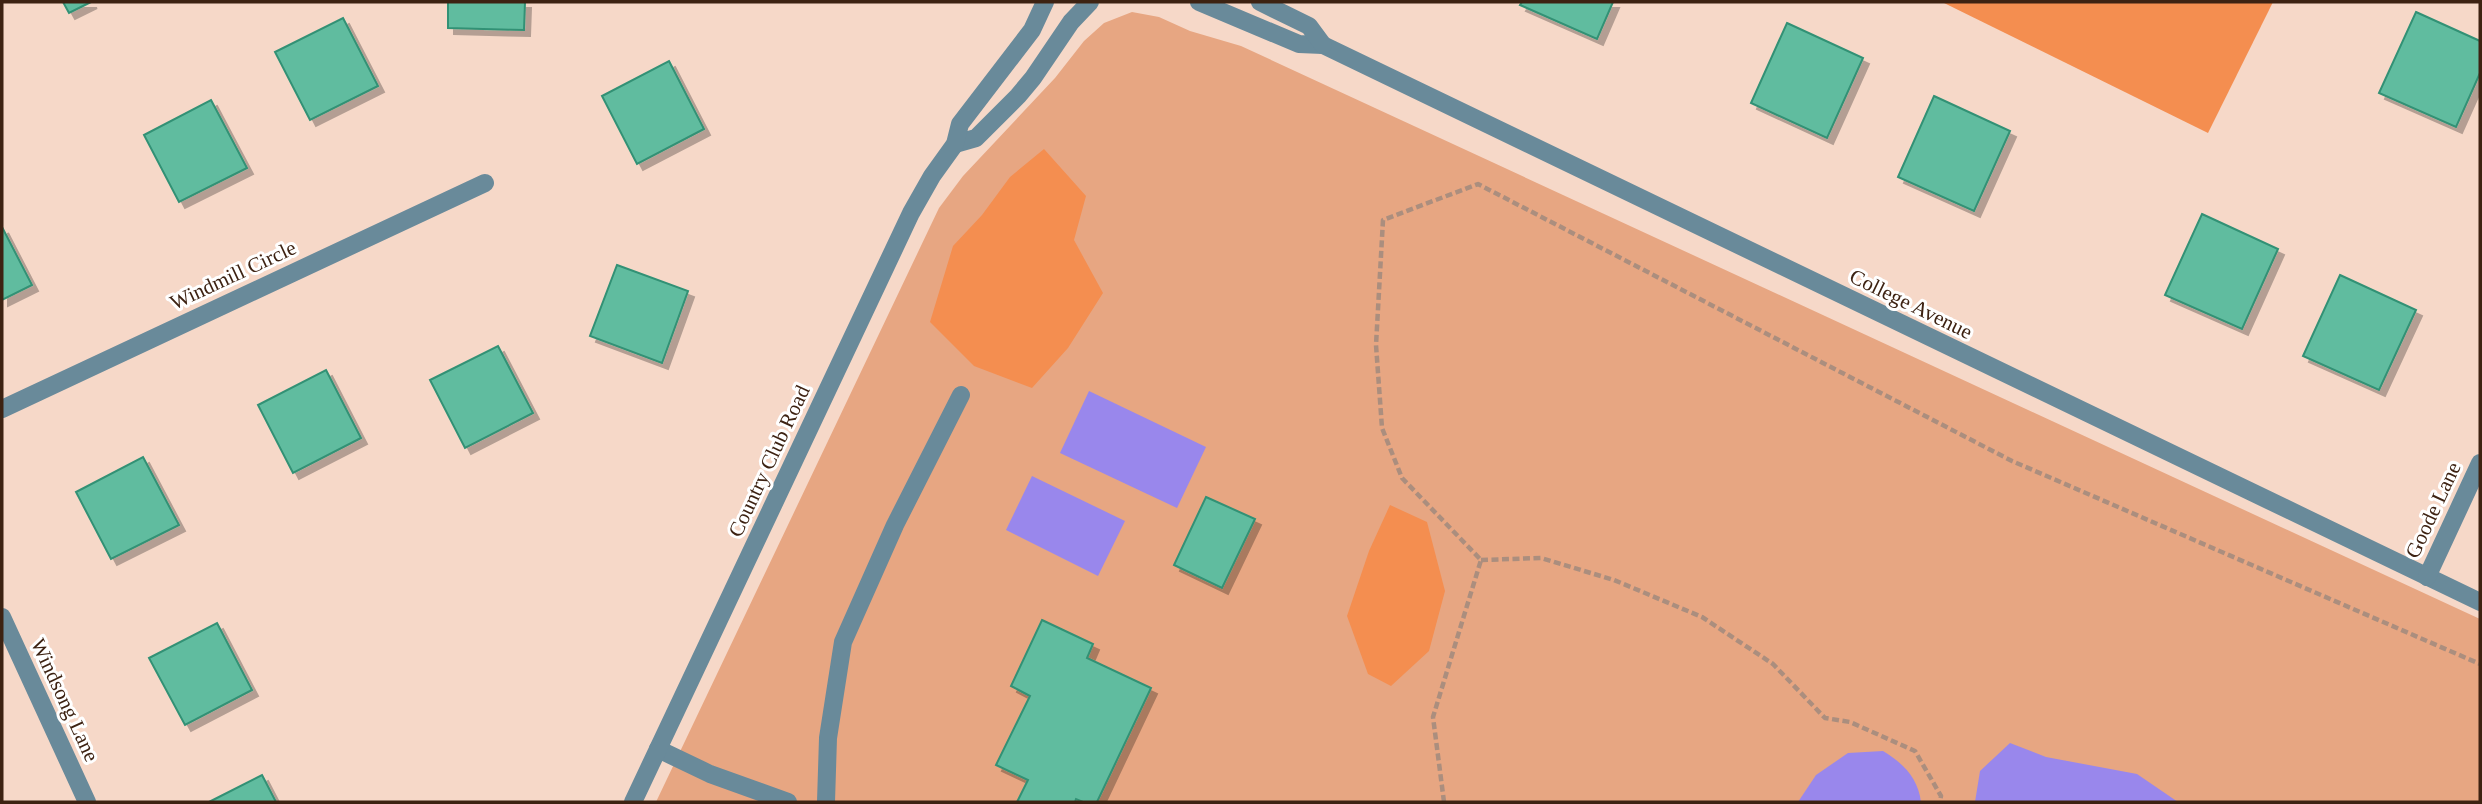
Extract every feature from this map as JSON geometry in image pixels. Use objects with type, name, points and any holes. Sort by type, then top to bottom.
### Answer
[{"type":"street","name":"Country Club Road","points":[[633,802],[911,213],[932,176],[955,144],[960,124],[1032,30],[1045,2]]},
{"type":"street","name":"Country Club Road","points":[[955,144],[976,138],[1018,96],[1033,79],[1071,22],[1090,2]]},
{"type":"street","name":"College Avenue","points":[[1199,2],[1299,44],[1323,45],[2480,602]]},
{"type":"street","name":"College Avenue","points":[[1259,2],[1309,26],[1323,45]]},
{"type":"street","name":"Windmill Circle","points":[[2,409],[485,183]]},
{"type":"street","points":[[826,802],[828,738],[843,642],[895,525],[961,395]]},
{"type":"street","name":"Goode Lane","points":[[2427,577],[2480,463]]},
{"type":"street","name":"Windsong Lane","points":[[2,617],[87,802]]},
{"type":"street","points":[[658,750],[710,775],[788,802]]},
{"type":"path","points":[[1940,802],[1941,796],[1915,751],[1850,722],[1825,718],[1773,664],[1702,617],[1614,580],[1541,558],[1481,559],[1402,478],[1382,428],[1376,345],[1383,220],[1478,184],[2012,461],[2480,664]]},
{"type":"path","points":[[1444,802],[1433,716],[1481,559]]},
{"type":"shaded area","points":[[1942,2],[2273,2],[2208,133]]},
{"type":"shaded area","points":[[1132,12],[1159,17],[1190,31],[1241,46],[2480,619],[2480,802],[656,802],[939,208],[963,176],[1055,78],[1084,41],[1104,23]]},
{"type":"shaded area","points":[[1044,149],[1086,196],[1074,240],[1103,293],[1068,348],[1032,388],[974,366],[930,322],[953,246],[982,215],[1010,177]]},
{"type":"shaded area","points":[[1089,391],[1206,447],[1177,508],[1060,453]]},
{"type":"shaded area","points":[[1032,476],[1125,521],[1098,576],[1006,530]]},
{"type":"shaded area","points":[[1390,505],[1427,522],[1445,591],[1429,651],[1391,686],[1368,674],[1347,616],[1369,551]]},
{"type":"shaded area","points":[[2010,743],[2046,757],[2137,774],[2178,802],[1975,802],[1980,771]]},
{"type":"shaded area","points":[[1883,751],[1913,778],[1921,802],[1798,802],[1816,775],[1848,753]]},
{"type":"building","points":[[63,2],[91,2],[69,13]]},
{"type":"building","points":[[448,2],[525,2],[524,30],[448,28]]},
{"type":"building","points":[[1522,2],[1613,2],[1597,39],[1520,5]]},
{"type":"building","points":[[2416,12],[2480,41],[2480,73],[2456,127],[2379,93]]},
{"type":"building","points":[[343,18],[378,86],[310,120],[275,52]]},
{"type":"building","points":[[1787,23],[1863,58],[1827,138],[1751,103]]},
{"type":"building","points":[[669,61],[704,129],[637,164],[602,96]]},
{"type":"building","points":[[1934,96],[2010,131],[1974,211],[1898,177]]},
{"type":"building","points":[[211,100],[247,168],[179,202],[144,135]]},
{"type":"building","points":[[2202,214],[2278,249],[2242,329],[2165,295]]},
{"type":"building","points":[[2,227],[32,285],[2,300]]},
{"type":"building","points":[[617,265],[688,291],[662,363],[590,336]]},
{"type":"building","points":[[2340,275],[2416,310],[2379,390],[2303,356]]},
{"type":"building","points":[[498,346],[533,413],[465,448],[430,380]]},
{"type":"building","points":[[326,370],[361,438],[293,473],[258,405]]},
{"type":"building","points":[[143,457],[179,525],[111,559],[76,492]]},
{"type":"building","points":[[1206,497],[1255,519],[1222,588],[1174,565]]},
{"type":"building","points":[[1042,620],[1093,644],[1087,658],[1151,688],[1097,802],[1076,799],[1075,802],[1017,802],[1028,780],[996,765],[1030,696],[1011,686]]},
{"type":"building","points":[[217,623],[252,690],[185,725],[149,658]]},
{"type":"building","points":[[262,775],[276,802],[209,802]]}]
